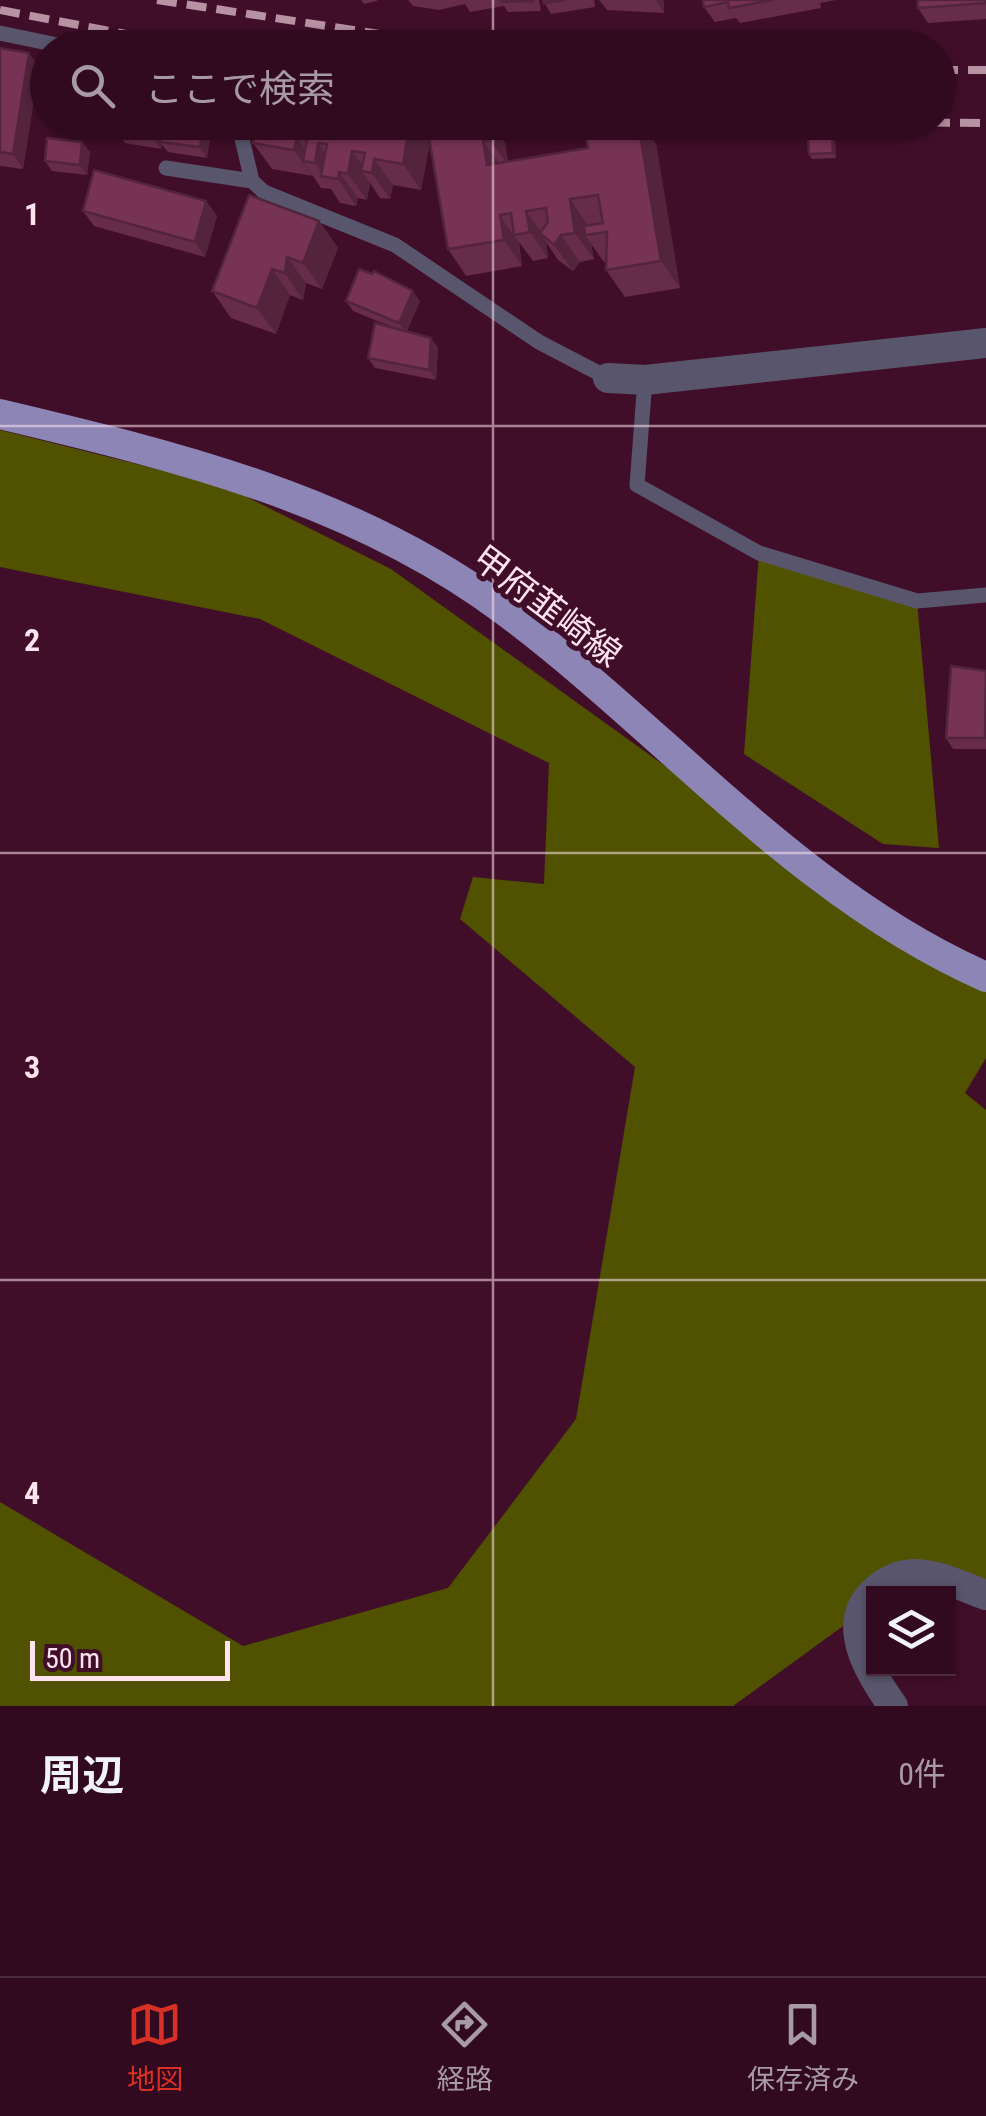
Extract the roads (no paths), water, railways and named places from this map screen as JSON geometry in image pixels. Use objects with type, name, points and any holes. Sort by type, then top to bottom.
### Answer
[{"type":"main road","name":"甲府韮崎線","points":[[0,414],[232,473],[321,506],[402,548],[504,610],[823,883],[890,927],[986,977]]},
{"type":"street","points":[[608,378],[645,380],[986,342]]},
{"type":"street","points":[[893,1706],[860,1648],[861,1613],[872,1592],[893,1577],[912,1574],[986,1595]]},
{"type":"lane","points":[[0,34],[30,40]]},
{"type":"lane","points":[[242,140],[252,182]]},
{"type":"lane","points":[[166,168],[252,182],[264,192],[394,245],[539,342],[608,378]]},
{"type":"lane","points":[[645,380],[638,484],[759,552],[917,602],[986,594]]},
{"type":"railway","points":[[157,0],[353,30]]},
{"type":"railway","points":[[0,10],[105,30]]},
{"type":"railway","points":[[956,70],[986,70]]},
{"type":"railway","points":[[956,123],[986,123]]}]
